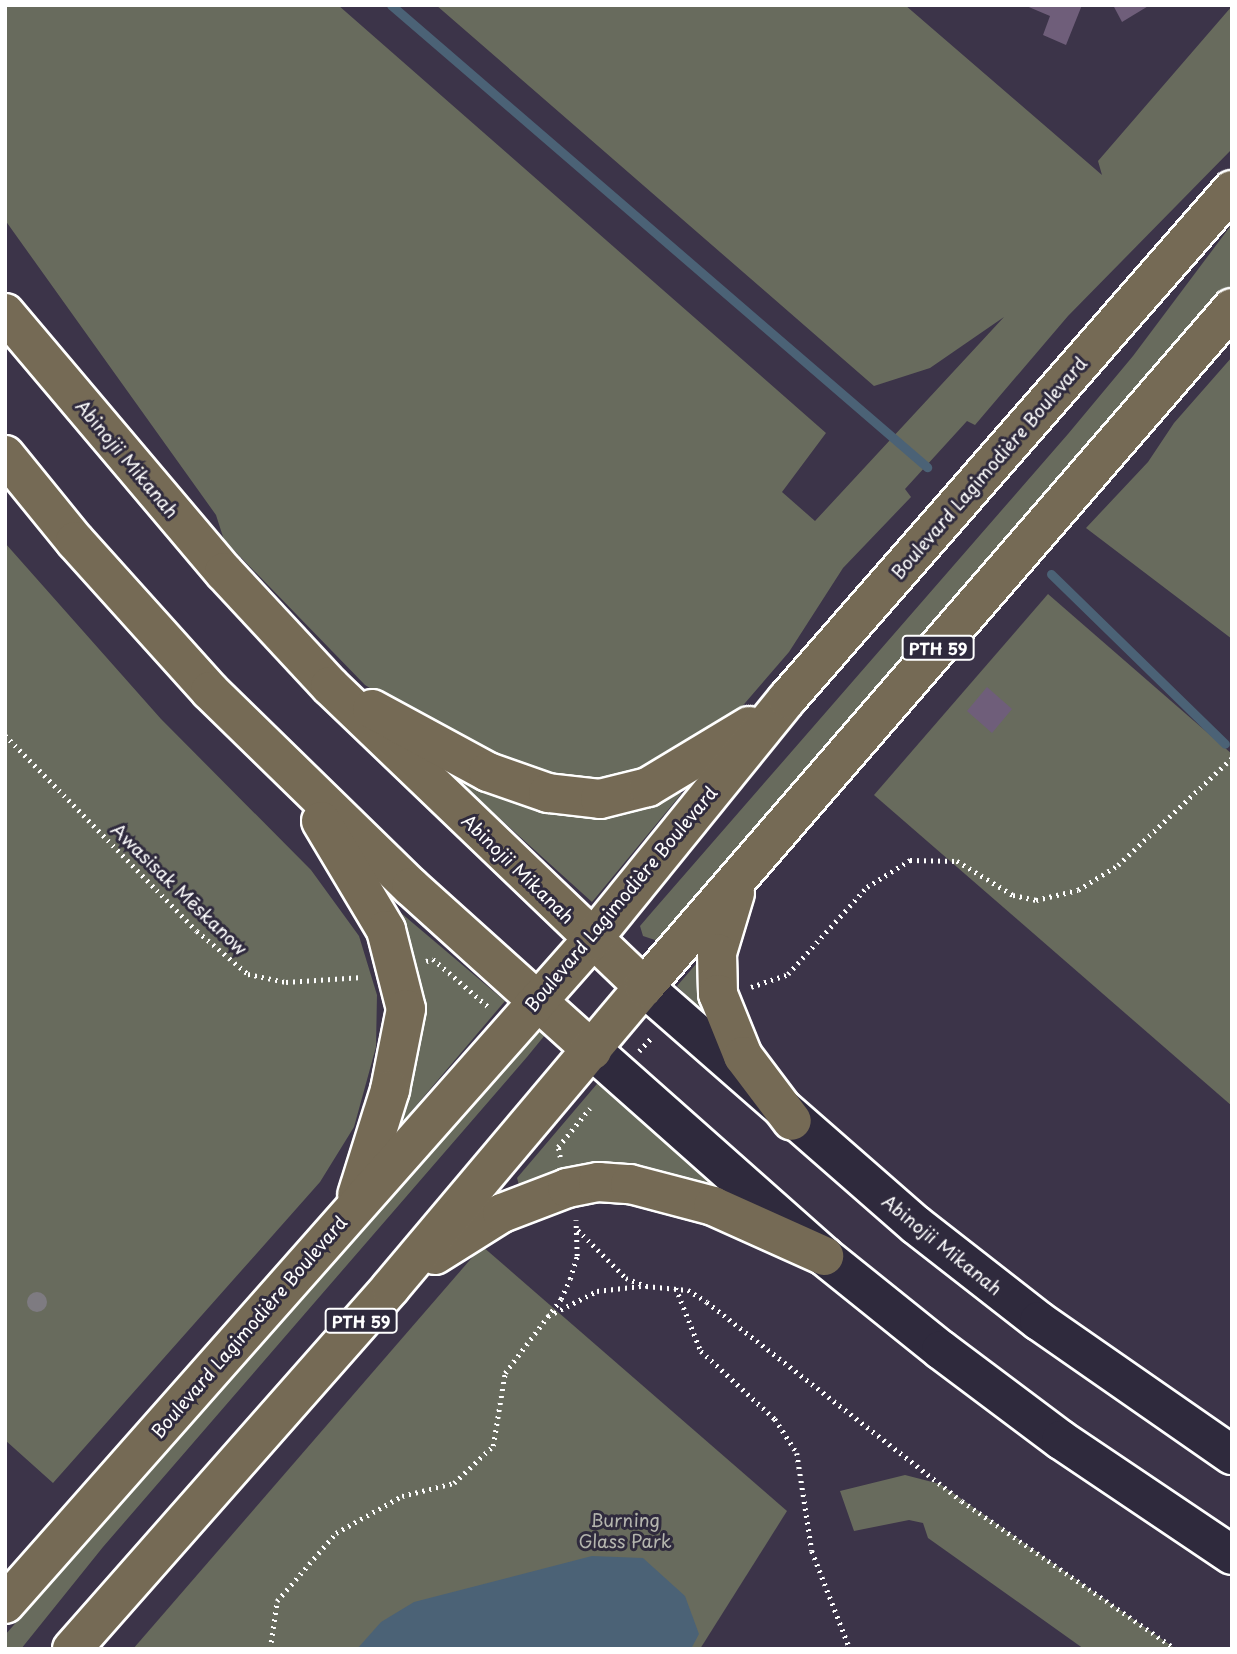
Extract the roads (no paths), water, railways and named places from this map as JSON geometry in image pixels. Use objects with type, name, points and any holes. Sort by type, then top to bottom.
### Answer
[{"type":"main road","name":"Boulevard Lagimodière Boulevard","points":[[5,1604],[591,941],[786,699],[1232,190]]},
{"type":"main road","name":"PTH 59","points":[[72,1649],[391,1287],[605,1062],[644,987],[1232,308]]},
{"type":"main road","name":"Abinojii Mikanah","points":[[5,313],[173,514],[330,686],[591,941],[644,987]]},
{"type":"main road","points":[[5,455],[84,551],[285,767],[605,1062]]},
{"type":"main road","points":[[330,686],[488,772],[548,793],[600,799],[648,788],[710,754],[786,699]]},
{"type":"main road","points":[[285,767],[349,864],[386,930],[406,1009],[390,1090],[352,1209]]},
{"type":"main road","points":[[742,875],[720,934],[718,994],[743,1056],[792,1121]]},
{"type":"main road","points":[[391,1287],[466,1233],[567,1188],[598,1182],[667,1191],[713,1206],[824,1256]]},
{"type":"street","name":"Abinojii Mikanah","points":[[644,987],[792,1121],[1039,1321],[1232,1455]]},
{"type":"street","points":[[605,1062],[824,1256],[1050,1432],[1232,1555]]},
{"type":"water","points":[[592,1556],[643,1558],[685,1596],[699,1634],[691,1649],[357,1649],[381,1622],[414,1602]]},
{"type":"waterway","points":[[391,5],[927,467]]},
{"type":"waterway","points":[[1051,574],[1225,744]]},
{"type":"park label","name":"Burning Glass Park","points":[[625,1531]]}]
